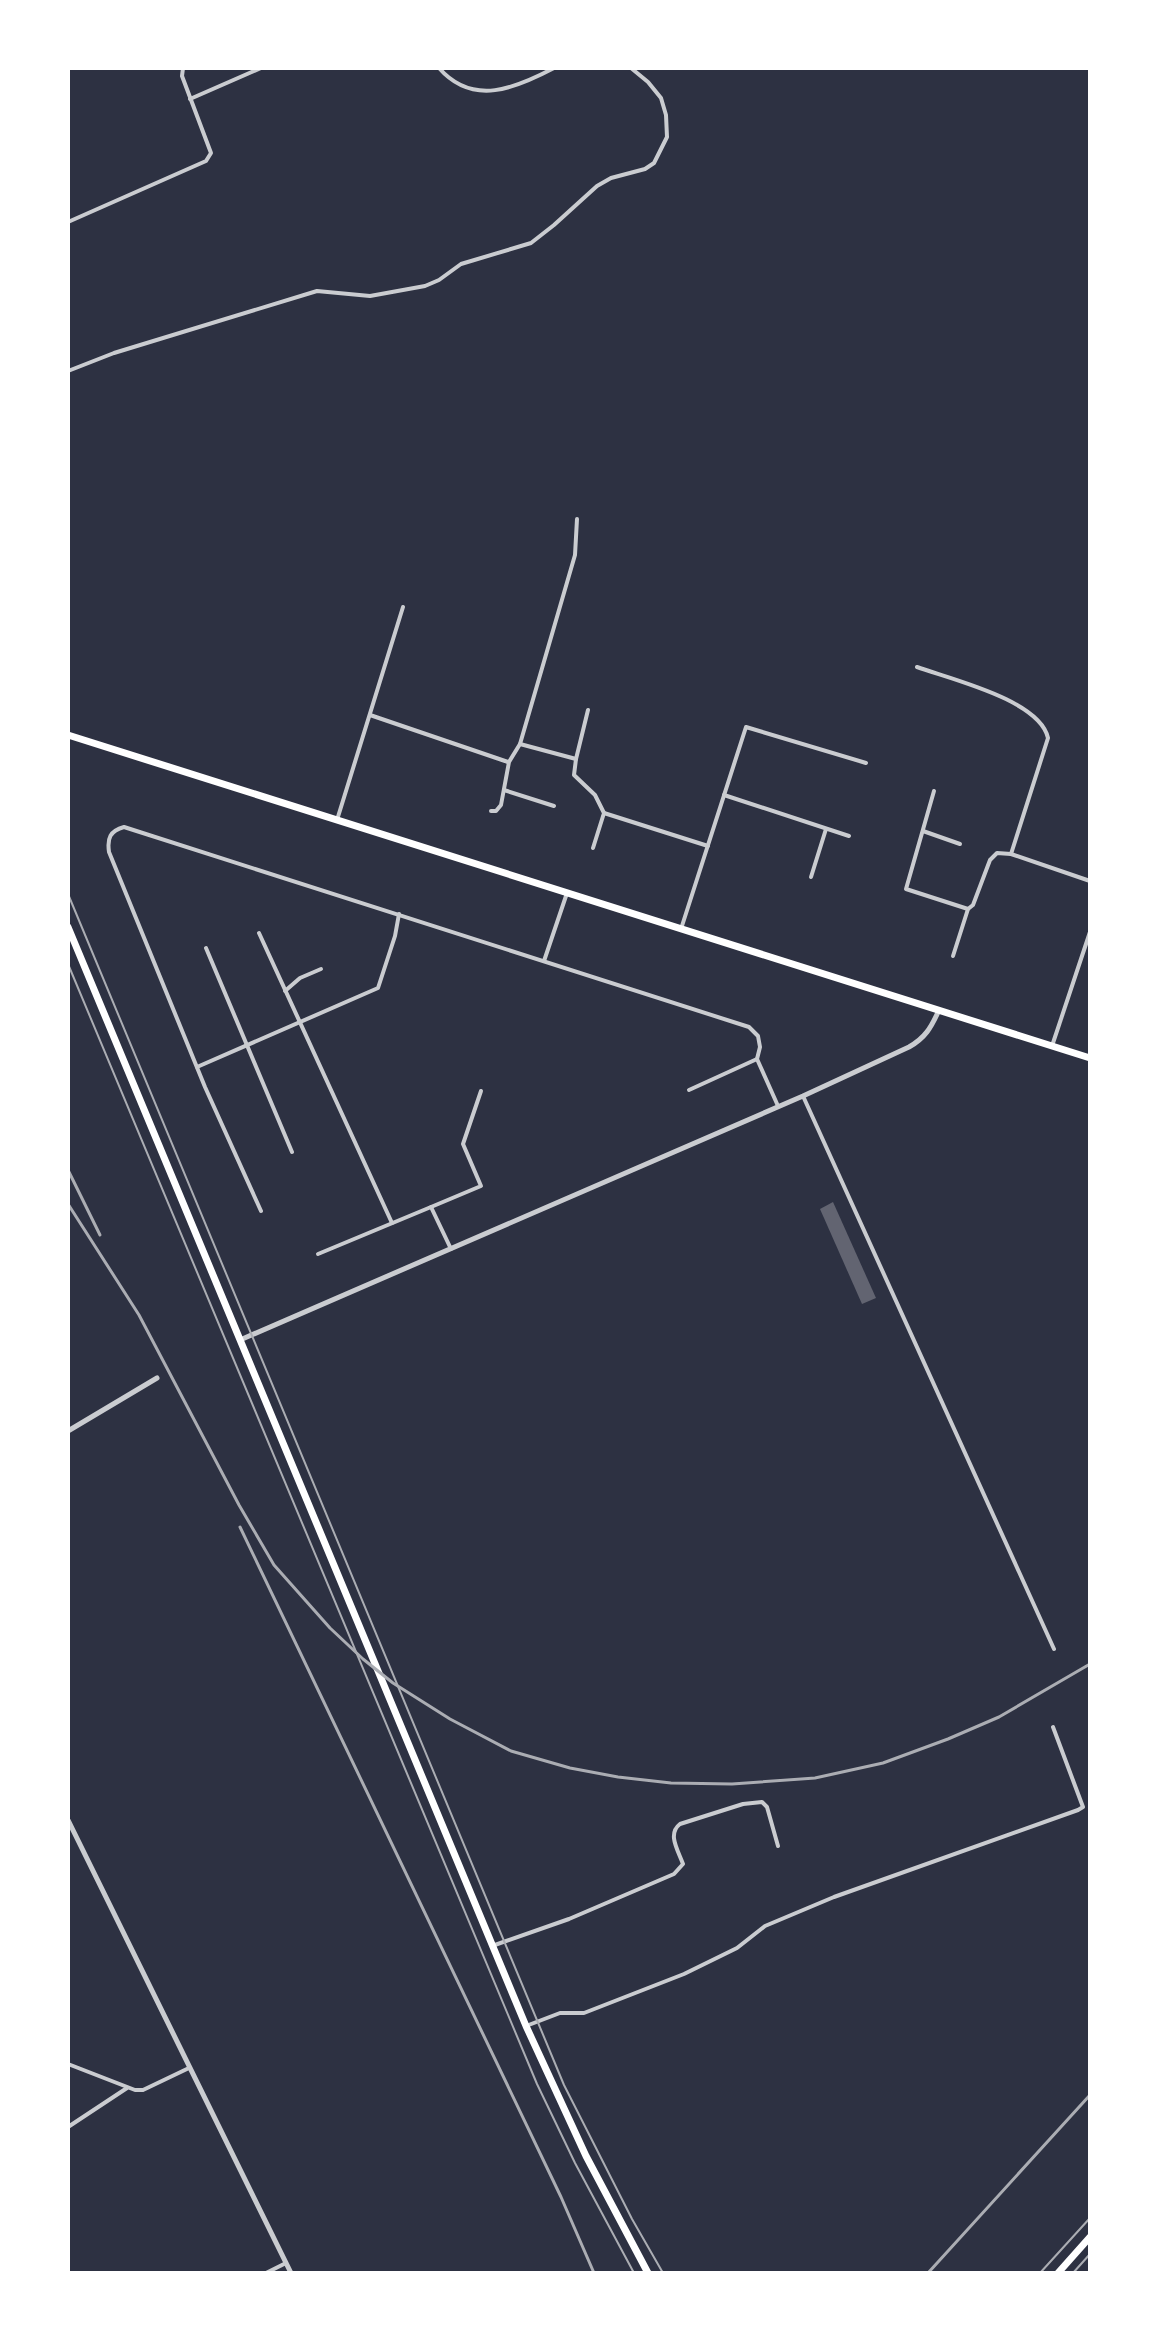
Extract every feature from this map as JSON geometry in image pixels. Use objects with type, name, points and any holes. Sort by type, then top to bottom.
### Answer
[{"type":"main road","points":[[68,735],[1090,1058]]},
{"type":"main road","points":[[68,927],[526,2026],[586,2156],[648,2273]]},
{"type":"main road","points":[[1058,2273],[1090,2237]]},
{"type":"street","points":[[68,222],[206,161],[211,153],[182,76],[183,68]]},
{"type":"street","points":[[190,99],[261,68]]},
{"type":"street","points":[[439,68],[456,84],[482,91],[517,85],[554,68]]},
{"type":"street","points":[[68,371],[114,353],[317,291],[370,296],[425,286],[461,264],[531,243],[597,186],[654,163],[667,137],[666,115],[661,98],[631,68]]},
{"type":"street","points":[[491,811],[496,811],[501,805],[509,762],[520,744],[575,555],[577,519]]},
{"type":"street","points":[[337,820],[403,607]]},
{"type":"street","points":[[917,667],[1012,700],[1046,728],[1048,738],[1011,854]]},
{"type":"street","points":[[588,710],[574,775],[595,795],[604,813],[593,848]]},
{"type":"street","points":[[370,715],[509,762]]},
{"type":"street","points":[[681,929],[746,727],[866,763]]},
{"type":"street","points":[[520,744],[576,759]]},
{"type":"street","points":[[504,790],[554,806]]},
{"type":"street","points":[[934,791],[906,889],[968,909]]},
{"type":"street","points":[[724,795],[849,836]]},
{"type":"street","points":[[604,813],[708,846]]},
{"type":"street","points":[[261,1211],[197,1068],[109,852],[107,841],[117,829],[124,827],[749,1027],[758,1036],[760,1047],[757,1059],[778,1106]]},
{"type":"street","points":[[811,877],[826,829]]},
{"type":"street","points":[[923,831],[960,844]]},
{"type":"street","points":[[953,956],[968,909],[973,905],[990,860],[997,853],[1011,854],[1090,881]]},
{"type":"street","points":[[544,961],[567,893]]},
{"type":"street","points":[[197,1068],[378,988],[399,914]]},
{"type":"street","points":[[1052,1046],[1090,932]]},
{"type":"street","points":[[259,933],[392,1223]]},
{"type":"street","points":[[206,948],[292,1152]]},
{"type":"street","points":[[285,991],[300,978],[321,969]]},
{"type":"street","points":[[240,1340],[803,1096],[923,1039],[939,1010]]},
{"type":"street","points":[[689,1090],[757,1059]]},
{"type":"street","points":[[318,1254],[481,1186],[463,1144],[481,1091]]},
{"type":"street","points":[[803,1096],[1054,1649]]},
{"type":"street","points":[[431,1207],[451,1249]]},
{"type":"street","points":[[68,1431],[157,1378]]},
{"type":"street","points":[[526,2026],[560,2013],[584,2013],[684,1974],[737,1948],[765,1926],[834,1897],[1078,1810],[1083,1807],[1053,1727]]},
{"type":"street","points":[[492,1946],[569,1919],[674,1874],[683,1864],[672,1834],[680,1824],[743,1804],[762,1802],[767,1807],[778,1846]]},
{"type":"street","points":[[68,1820],[291,2273]]},
{"type":"street","points":[[68,2064],[127,2088],[143,2090],[189,2068]]},
{"type":"street","points":[[68,2127],[127,2088]]},
{"type":"street","points":[[266,2273],[286,2263]]},
{"type":"building","points":[[833,1202],[876,1298],[862,1304],[820,1209]]},
{"type":"tram line","points":[[68,894],[564,2085],[663,2273]]},
{"type":"tram line","points":[[68,964],[537,2084],[634,2273]]},
{"type":"tram line","points":[[1040,2273],[1090,2218]]},
{"type":"tram line","points":[[1073,2273],[1090,2254]]},
{"type":"railway","points":[[68,1170],[100,1235]]},
{"type":"railway","points":[[68,1204],[139,1315],[274,1565],[330,1628],[393,1683],[450,1719],[511,1751],[570,1768],[671,1783],[732,1784],[815,1778],[883,1763],[948,1739],[999,1717],[1090,1664]]},
{"type":"railway","points":[[240,1527],[561,2197],[594,2273]]},
{"type":"railway","points":[[928,2273],[1090,2095]]}]
